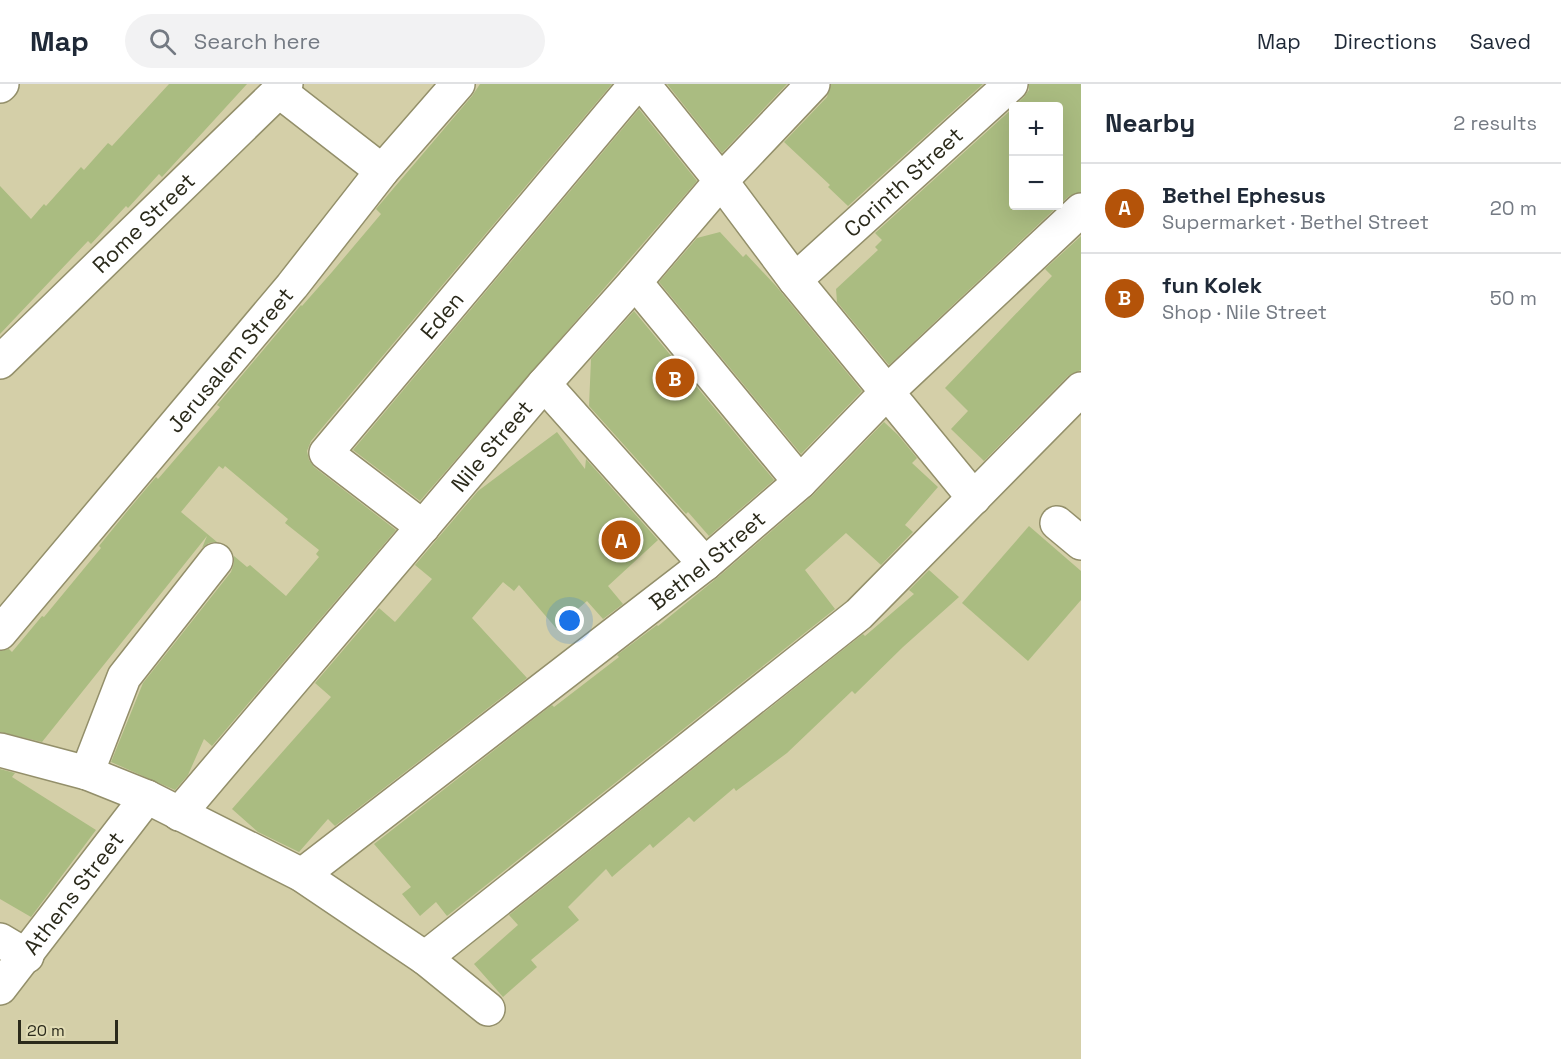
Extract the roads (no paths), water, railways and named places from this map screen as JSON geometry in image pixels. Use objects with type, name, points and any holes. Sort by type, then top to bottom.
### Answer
[{"type":"street","name":"Jerusalem Street","points":[[0,632],[292,286],[382,171],[458,84]]},
{"type":"street","name":"Eden","points":[[423,527],[326,453],[636,84]]},
{"type":"street","points":[[643,84],[721,181],[795,280],[974,498]]},
{"type":"street","name":"Nile Street","points":[[179,814],[544,384],[721,181],[813,84]]},
{"type":"street","name":"Corinth Street","points":[[795,280],[1011,84]]},
{"type":"street","points":[[283,87],[382,171]]},
{"type":"street","name":"Rome Street","points":[[0,362],[283,87]]},
{"type":"street","name":"Bethel Street","points":[[302,875],[705,564],[800,482],[888,391],[1081,210]]},
{"type":"street","points":[[635,282],[800,482]]},
{"type":"street","points":[[544,384],[705,564]]},
{"type":"street","points":[[425,958],[859,614],[1081,389]]},
{"type":"street","points":[[87,773],[124,676],[216,560]]},
{"type":"street","points":[[0,750],[87,773],[147,797],[302,875],[425,958],[488,1009]]},
{"type":"street","name":"Athens Street","points":[[0,988],[13,948],[147,797]]},
{"type":"place","name":"fun Kolek","points":[[675,378]]},
{"type":"place","name":"Bethel Ephesus","points":[[621,540]]}]
